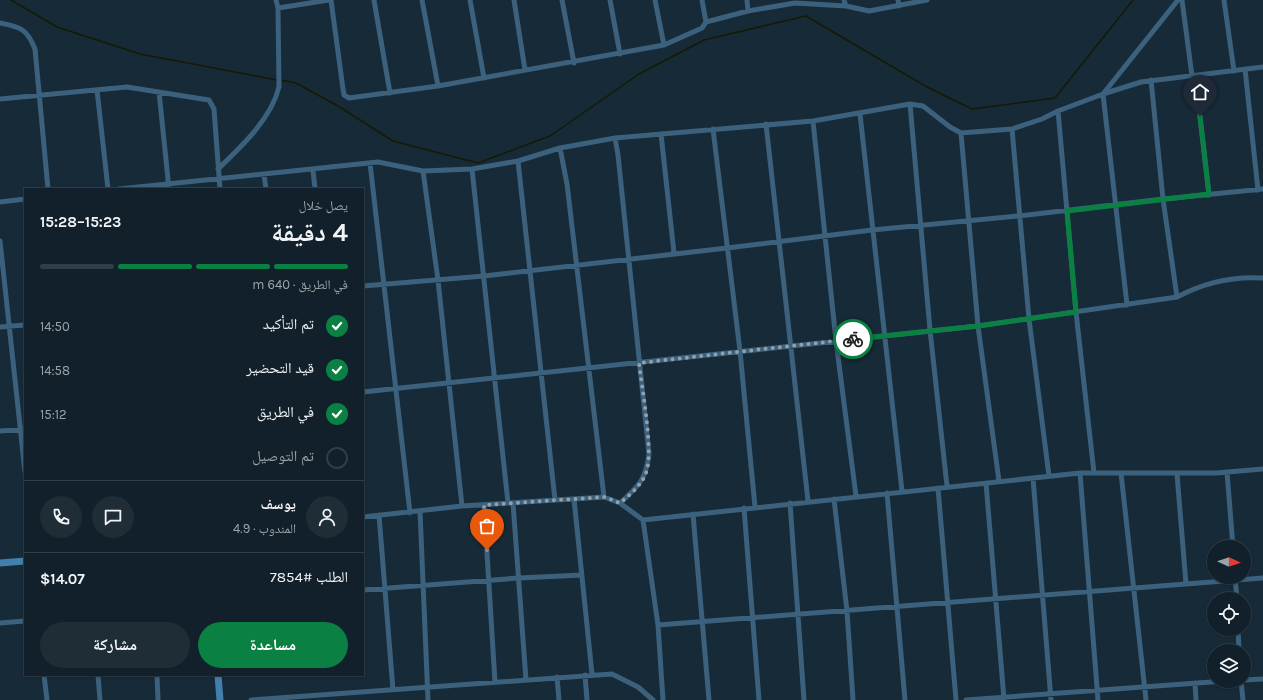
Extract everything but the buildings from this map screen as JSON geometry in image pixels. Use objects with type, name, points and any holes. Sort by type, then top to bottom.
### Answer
[{"type":"street","points":[[218,169],[241,146],[273,106],[277,97],[279,87],[278,8],[276,0]]},
{"type":"street","points":[[278,8],[330,0],[344,95],[349,98],[438,86],[525,70],[574,63],[664,45],[702,28],[706,22],[748,11],[795,2],[846,6],[869,11],[927,0]]},
{"type":"street","points":[[374,0],[390,93]]},
{"type":"street","points":[[422,0],[438,86]]},
{"type":"street","points":[[470,0],[484,78]]},
{"type":"street","points":[[514,0],[525,70]]},
{"type":"street","points":[[562,0],[574,63]]},
{"type":"street","points":[[610,0],[620,54]]},
{"type":"street","points":[[655,0],[664,45]]},
{"type":"street","points":[[702,0],[706,22]]},
{"type":"street","points":[[747,0],[748,11]]},
{"type":"street","points":[[844,0],[846,6]]},
{"type":"street","points":[[898,0],[899,6]]},
{"type":"street","points":[[1127,304],[1103,94],[1178,0]]},
{"type":"street","points":[[1182,0],[1192,76],[1198,100],[1209,194]]},
{"type":"street","points":[[1224,0],[1234,71]]},
{"type":"street","points":[[0,23],[20,29],[30,35],[35,49],[38,96],[48,188]]},
{"type":"street","points":[[144,188],[169,187],[219,179],[378,162],[423,171],[472,169],[518,161],[560,148],[615,138],[813,121],[860,114],[910,104],[923,106],[950,127],[961,133],[1012,129],[1042,119],[1058,111],[1103,94],[1151,80],[1263,68]]},
{"type":"street","points":[[364,286],[484,276],[872,230],[1067,211],[1115,204],[1260,189],[1245,69]]},
{"type":"street","points":[[1151,80],[1163,199],[1177,297]]},
{"type":"street","points":[[0,99],[127,87],[209,100],[213,105],[220,188]]},
{"type":"street","points":[[97,90],[108,188]]},
{"type":"street","points":[[160,92],[169,187]]},
{"type":"street","points":[[910,104],[930,330],[947,486]]},
{"type":"street","points":[[1058,111],[1076,312],[1094,473]]},
{"type":"street","points":[[860,114],[902,491]]},
{"type":"street","points":[[813,121],[836,341],[856,496]]},
{"type":"street","points":[[766,124],[808,501]]},
{"type":"street","points":[[713,129],[740,350],[755,507]]},
{"type":"street","points":[[1012,129],[1018,216],[1029,319],[1049,476]]},
{"type":"street","points":[[961,133],[978,326],[999,481]]},
{"type":"street","points":[[662,134],[674,253]]},
{"type":"street","points":[[615,138],[649,454],[647,471],[639,485],[620,503]]},
{"type":"street","points":[[560,148],[567,184],[604,497]]},
{"type":"street","points":[[518,161],[555,500]]},
{"type":"street","points":[[370,163],[410,513]]},
{"type":"street","points":[[472,169],[519,578],[526,680]]},
{"type":"street","points":[[313,170],[315,188]]},
{"type":"street","points":[[423,171],[438,280],[462,506]]},
{"type":"street","points":[[264,175],[266,188]]},
{"type":"street","points":[[0,202],[24,199]]},
{"type":"street","points":[[0,241],[9,326],[23,429],[24,450]]},
{"type":"street","points":[[364,392],[448,381],[639,363],[740,350],[978,326],[1177,297],[1197,286],[1226,279],[1263,278]]},
{"type":"street","points":[[0,327],[24,325]]},
{"type":"street","points":[[0,431],[23,429]]},
{"type":"street","points":[[364,517],[420,512],[462,506],[604,497],[620,503],[643,520],[947,486],[1080,473],[1177,474],[1263,469]]},
{"type":"street","points":[[1227,472],[1232,540]]},
{"type":"street","points":[[1080,473],[1091,592],[1098,700]]},
{"type":"street","points":[[1121,473],[1146,700]]},
{"type":"street","points":[[1177,474],[1186,584]]},
{"type":"street","points":[[1033,478],[1051,700]]},
{"type":"street","points":[[986,483],[1004,699]]},
{"type":"street","points":[[938,488],[949,603],[956,700]]},
{"type":"street","points":[[887,493],[905,700]]},
{"type":"street","points":[[574,499],[592,674]]},
{"type":"street","points":[[834,499],[847,610],[853,700]]},
{"type":"street","points":[[790,503],[804,700]]},
{"type":"street","points":[[484,505],[495,682]]},
{"type":"street","points":[[744,508],[759,700]]},
{"type":"street","points":[[420,512],[428,700]]},
{"type":"street","points":[[693,514],[709,700]]},
{"type":"street","points":[[379,515],[383,588],[393,690]]},
{"type":"street","points":[[643,520],[658,625],[663,700]]},
{"type":"street","points":[[0,563],[24,561]]},
{"type":"street","points":[[364,590],[423,584],[582,575]]},
{"type":"street","points":[[1251,578],[1263,578]]},
{"type":"street","points":[[658,625],[1133,589],[1207,582]]},
{"type":"street","points":[[0,623],[24,621]]},
{"type":"street","points":[[251,700],[329,697],[393,690],[592,674],[612,674],[622,678],[653,700]]},
{"type":"street","points":[[585,675],[587,700]]},
{"type":"street","points":[[44,676],[46,700]]},
{"type":"street","points":[[98,676],[100,700]]},
{"type":"street","points":[[157,676],[158,700]]},
{"type":"street","points":[[218,676],[220,700]]},
{"type":"street","points":[[557,677],[559,700]]},
{"type":"street","points":[[1251,680],[1263,679]]},
{"type":"street","points":[[966,700],[1004,699],[1051,693],[1098,691],[1207,682]]},
{"type":"street","points":[[1195,683],[1196,700]]},
{"type":"street","points":[[1242,688],[1243,700]]},
{"type":"waterway","points":[[11,0],[57,27],[140,54],[277,80]]},
{"type":"waterway","points":[[281,80],[296,83],[338,106],[393,141],[478,163],[550,136],[639,74],[704,40],[806,16],[927,87],[972,109],[1055,98],[1133,0]]},
{"type":"way so far","points":[[487,550],[484,505],[604,497],[620,503],[639,485],[647,471],[649,454],[639,363],[740,350],[853,339]]},
{"type":"route","points":[[853,339],[978,326],[1076,312],[1067,211],[1115,204],[1209,194],[1200,116]]}]
